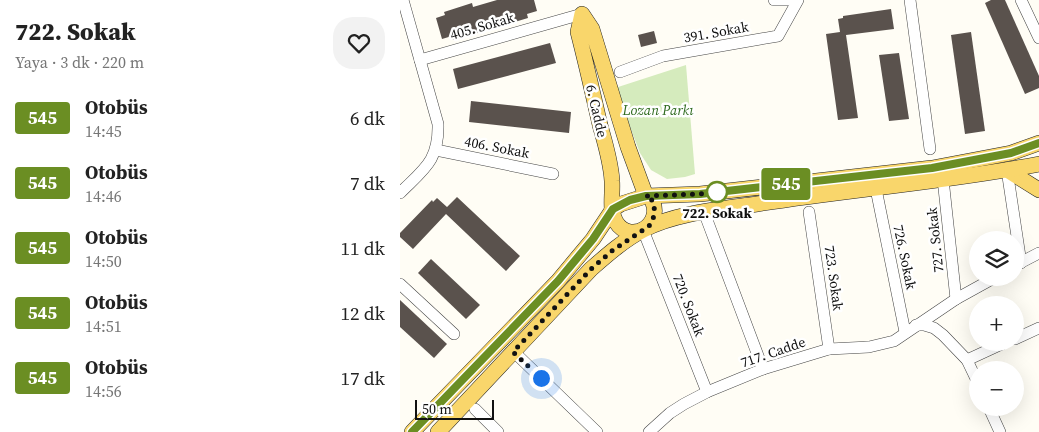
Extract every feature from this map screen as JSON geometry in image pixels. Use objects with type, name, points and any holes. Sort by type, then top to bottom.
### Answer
[{"type":"main road","name":"6. Cadde","points":[[580,7],[592,29],[628,147],[646,196]]},
{"type":"main road","name":"6. Cadde","points":[[580,7],[578,32],[609,162],[612,179],[613,209]]},
{"type":"main road","points":[[412,432],[558,281],[593,239],[613,209],[630,200],[646,196],[700,194],[932,168],[1011,153],[1039,143]]},
{"type":"main road","points":[[613,209],[616,222],[625,230],[631,232],[704,212],[807,196],[876,189],[1039,164]]},
{"type":"main road","points":[[1007,170],[1039,190]]},
{"type":"main road","points":[[438,432],[591,269],[613,250],[643,230],[652,221],[654,215],[653,202],[650,197],[646,196]]},
{"type":"street","points":[[400,193],[425,168],[436,150],[438,124],[403,0]]},
{"type":"street","name":"391. Sokak","points":[[620,72],[663,56],[778,36],[798,0]]},
{"type":"street","points":[[910,0],[930,149]]},
{"type":"street","points":[[1021,0],[1039,38]]},
{"type":"street","name":"405. Sokak","points":[[420,60],[580,7]]},
{"type":"street","name":"406. Sokak","points":[[436,150],[553,174]]},
{"type":"street","points":[[1007,170],[1014,231]]},
{"type":"street","name":"727. Sokak","points":[[943,179],[956,299]]},
{"type":"street","name":"726. Sokak","points":[[876,189],[905,332]]},
{"type":"street","points":[[704,212],[763,369]]},
{"type":"street","name":"723. Sokak","points":[[809,212],[829,349]]},
{"type":"street","name":"720. Sokak","points":[[643,230],[707,392]]},
{"type":"street","points":[[1024,261],[1039,253]]},
{"type":"street","points":[[400,284],[454,334]]},
{"type":"street","name":"717. Cadde","points":[[649,432],[670,413],[707,392],[763,369],[829,349],[869,347],[894,341],[956,299],[980,286]]},
{"type":"street","points":[[916,325],[934,328],[969,364]]},
{"type":"street","points":[[1024,335],[1039,328]]},
{"type":"street","points":[[967,360],[986,351]]},
{"type":"street","points":[[513,352],[597,432]]},
{"type":"street","points":[[475,409],[498,432]]},
{"type":"street","points":[[993,416],[1000,432]]},
{"type":"green space","name":"Lozan Parkı","points":[[686,65],[695,174],[667,179],[651,170],[640,153],[615,88]]},
{"type":"building","points":[[497,0],[534,0],[537,11],[527,14],[528,18],[501,26],[499,22],[480,28],[481,32],[453,40],[452,36],[442,39],[436,18],[445,15],[444,12],[472,3],[473,7]]},
{"type":"building","points":[[991,0],[1005,0],[1039,76],[1039,88],[1025,94],[985,3]]},
{"type":"building","points":[[891,9],[894,29],[846,35],[858,118],[838,120],[826,34],[840,32],[838,19],[843,18],[843,16]]},
{"type":"building","points":[[654,31],[657,43],[641,47],[638,35]]},
{"type":"building","points":[[971,32],[985,131],[965,134],[951,35]]},
{"type":"building","points":[[550,43],[556,63],[458,89],[453,69]]},
{"type":"building","points":[[899,53],[909,119],[889,121],[879,55]]},
{"type":"building","points":[[471,101],[571,112],[569,133],[469,122]]},
{"type":"building","points":[[457,197],[520,256],[506,271],[446,214],[413,249],[400,237],[400,233],[432,200],[433,202],[437,198],[447,207]]},
{"type":"building","points":[[431,259],[480,305],[466,319],[418,273]]},
{"type":"building","points":[[400,300],[447,344],[434,358],[400,327]]},
{"type":"bus line","name":"545","points":[[412,432],[558,281],[593,239],[613,209],[621,204],[646,196],[700,194],[932,168],[1011,153],[1039,143]]},
{"type":"place","name":"722. Sokak","points":[[717,192]]},
{"type":"route","points":[[541,378],[513,352],[591,269],[613,250],[649,226],[655,208],[650,197],[646,196],[726,191],[717,192]]}]
